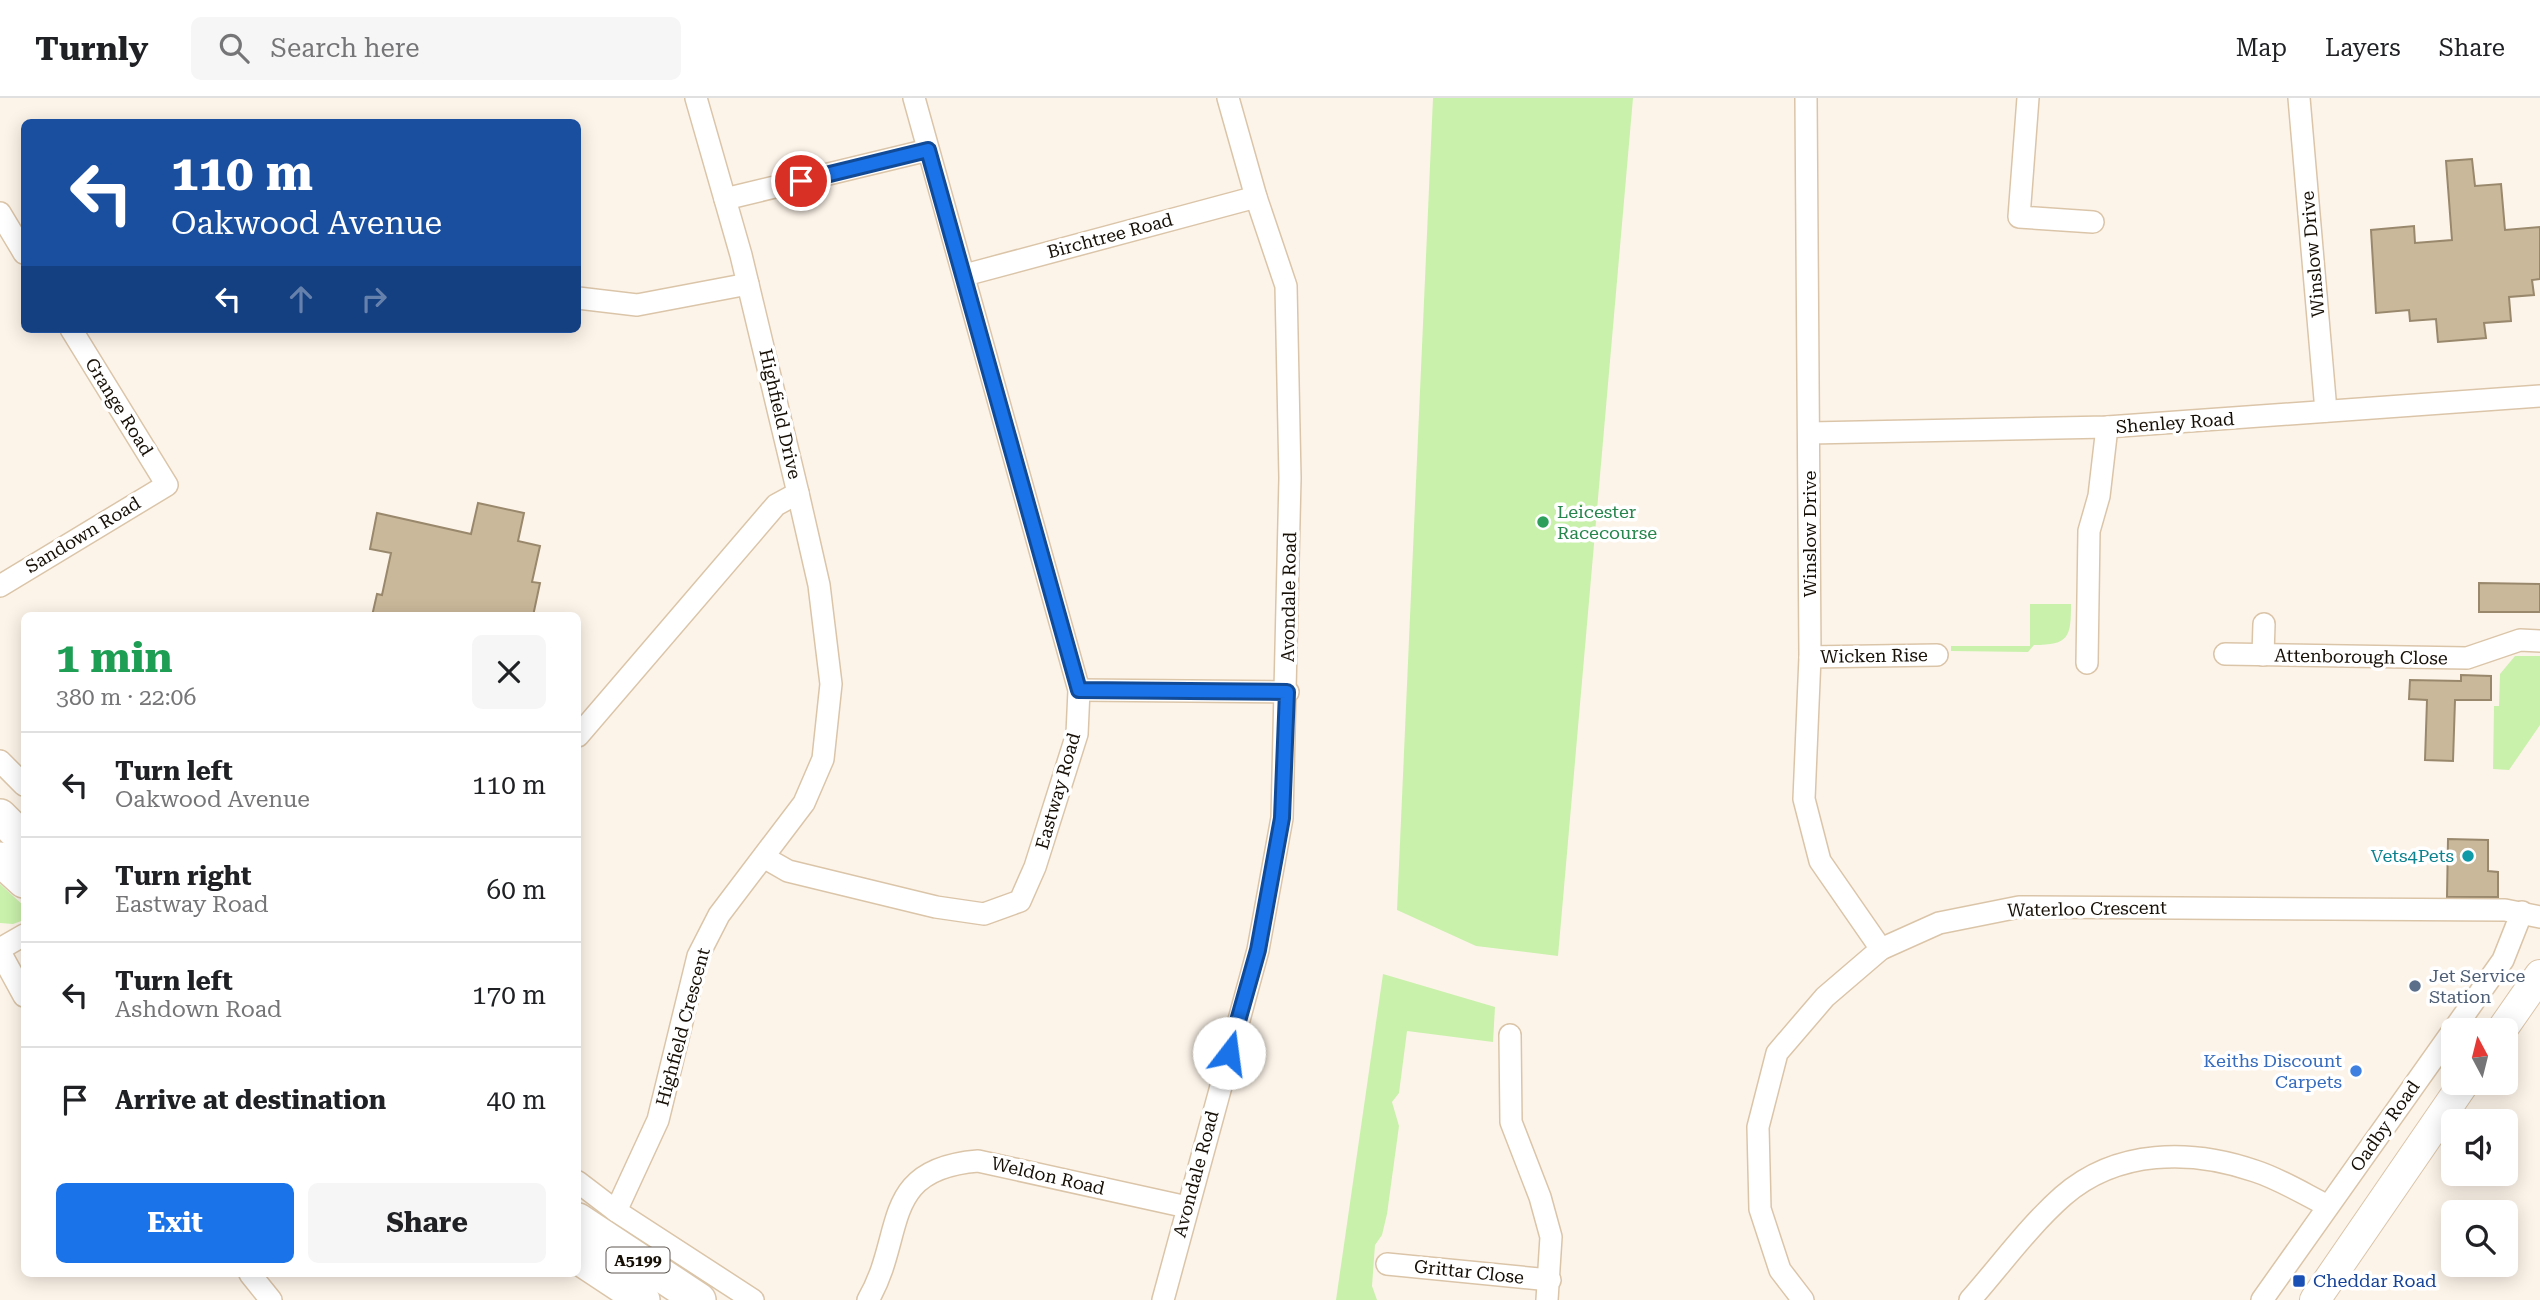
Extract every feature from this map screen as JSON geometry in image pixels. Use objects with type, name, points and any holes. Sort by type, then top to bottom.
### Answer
[{"type":"main road","points":[[0,816],[21,837]]},
{"type":"main road","points":[[0,859],[21,878]]},
{"type":"main road","points":[[2510,1018],[2540,975]]},
{"type":"main road","points":[[2315,1300],[2455,1096]]},
{"type":"main road","name":"A5199","points":[[581,1222],[699,1300]]},
{"type":"main road","name":"A5199","points":[[581,1259],[643,1300]]},
{"type":"street","name":"Highfield Drive","points":[[581,732],[776,505],[798,494],[748,284],[696,98]]},
{"type":"street","name":"Eastway Road","points":[[765,858],[788,870],[936,907],[984,914],[1020,901],[1035,867],[1077,734],[1079,690],[914,98]]},
{"type":"street","name":"Avondale Road","points":[[1163,1300],[1258,950],[1282,818],[1290,478],[1286,286],[1256,197],[1228,98]]},
{"type":"street","name":"Winslow Drive","points":[[1805,98],[1810,657],[1804,799],[1820,861],[1881,949]]},
{"type":"street","points":[[2028,98],[2019,217],[2093,222]]},
{"type":"street","name":"Winslow Drive","points":[[2299,98],[2326,411]]},
{"type":"street","points":[[725,199],[928,150]]},
{"type":"street","name":"Birchtree Road","points":[[965,275],[1256,197]]},
{"type":"street","points":[[0,213],[21,248]]},
{"type":"street","points":[[581,298],[637,305],[748,284]]},
{"type":"street","name":"Grange Road","points":[[73,333],[167,485]]},
{"type":"street","name":"Shenley Road","points":[[1810,433],[2107,427],[2540,396]]},
{"type":"street","points":[[2087,663],[2088,541],[2099,496],[2107,427]]},
{"type":"street","name":"Sandown Road","points":[[0,586],[167,485]]},
{"type":"street","name":"Highfield Crescent","points":[[616,1211],[658,1120],[698,957],[719,915],[765,858],[804,803],[823,759],[831,684],[819,586],[798,494]]},
{"type":"street","name":"Attenborough Close","points":[[2263,655],[2264,624]]},
{"type":"street","name":"Attenborough Close","points":[[2225,654],[2467,658],[2520,640],[2540,641]]},
{"type":"street","name":"Wicken Rise","points":[[1810,657],[1937,654]]},
{"type":"street","points":[[1079,690],[1287,692]]},
{"type":"street","points":[[0,761],[21,782]]},
{"type":"street","name":"Waterloo Crescent","points":[[1803,1300],[1780,1270],[1760,1209],[1758,1127],[1777,1053],[1825,997],[1881,949],[1939,922],[2018,907],[2531,914]]},
{"type":"street","name":"Oadby Road","points":[[2262,1300],[2503,960],[2531,914]]},
{"type":"street","points":[[21,936],[0,951],[21,990]]},
{"type":"street","points":[[1510,1035],[1510,1122],[1551,1237],[1548,1290]]},
{"type":"street","points":[[1970,1300],[2064,1196],[2112,1166],[2154,1156],[2205,1157],[2257,1171],[2328,1206]]},
{"type":"street","name":"Weldon Road","points":[[868,1300],[902,1200],[918,1180],[947,1163],[978,1161],[1187,1207]]},
{"type":"street","points":[[581,1184],[616,1211],[753,1300]]},
{"type":"street","name":"Grittar Close","points":[[1387,1264],[1548,1290]]},
{"type":"street","points":[[252,1277],[271,1300]]},
{"type":"green space","points":[[1433,98],[1633,98],[1558,956],[1476,946],[1397,910]]},
{"type":"green space","points":[[2030,604],[2071,604],[2066,637],[2055,643],[2034,645],[2028,652],[1951,651],[1951,646],[2030,646]]},
{"type":"green space","points":[[2515,656],[2540,656],[2540,725],[2509,770],[2493,769],[2494,706],[2499,706],[2500,674]]},
{"type":"green space","points":[[0,884],[21,903],[21,921],[13,924],[0,923]]},
{"type":"green space","points":[[1383,974],[1495,1007],[1493,1042],[1407,1031],[1399,1093],[1392,1102],[1399,1126],[1387,1214],[1382,1235],[1375,1245],[1372,1286],[1377,1300],[1336,1300]]},
{"type":"building","points":[[2472,159],[2475,186],[2501,184],[2505,230],[2540,227],[2540,279],[2532,280],[2534,295],[2509,297],[2511,321],[2484,323],[2486,338],[2438,342],[2436,319],[2410,321],[2409,310],[2376,313],[2371,230],[2414,226],[2415,243],[2452,240],[2446,161]]},
{"type":"building","points":[[478,503],[524,513],[518,541],[540,546],[532,582],[540,583],[534,612],[373,612],[377,594],[382,595],[391,553],[370,549],[377,513],[471,534]]},
{"type":"building","points":[[2479,583],[2540,584],[2540,612],[2479,612]]},
{"type":"building","points":[[2461,675],[2491,676],[2491,700],[2455,700],[2453,761],[2425,760],[2427,700],[2409,699],[2410,680],[2461,681]]},
{"type":"building","name":"Vets4Pets","points":[[2448,839],[2488,840],[2488,871],[2498,872],[2498,897],[2447,897]]},
{"type":"place","name":"Leicester Racecourse","points":[[1543,522]]},
{"type":"place","name":"Vets4Pets","points":[[2468,856]]},
{"type":"place","name":"Jet Service Station","points":[[2415,986]]},
{"type":"place","name":"Keiths Discount Carpets","points":[[2356,1071]]},
{"type":"place","name":"Cheddar Road","points":[[2299,1281]]},
{"type":"route","points":[[801,181],[928,150],[1079,690],[1287,692],[1282,818],[1258,950],[1229,1053]]}]
